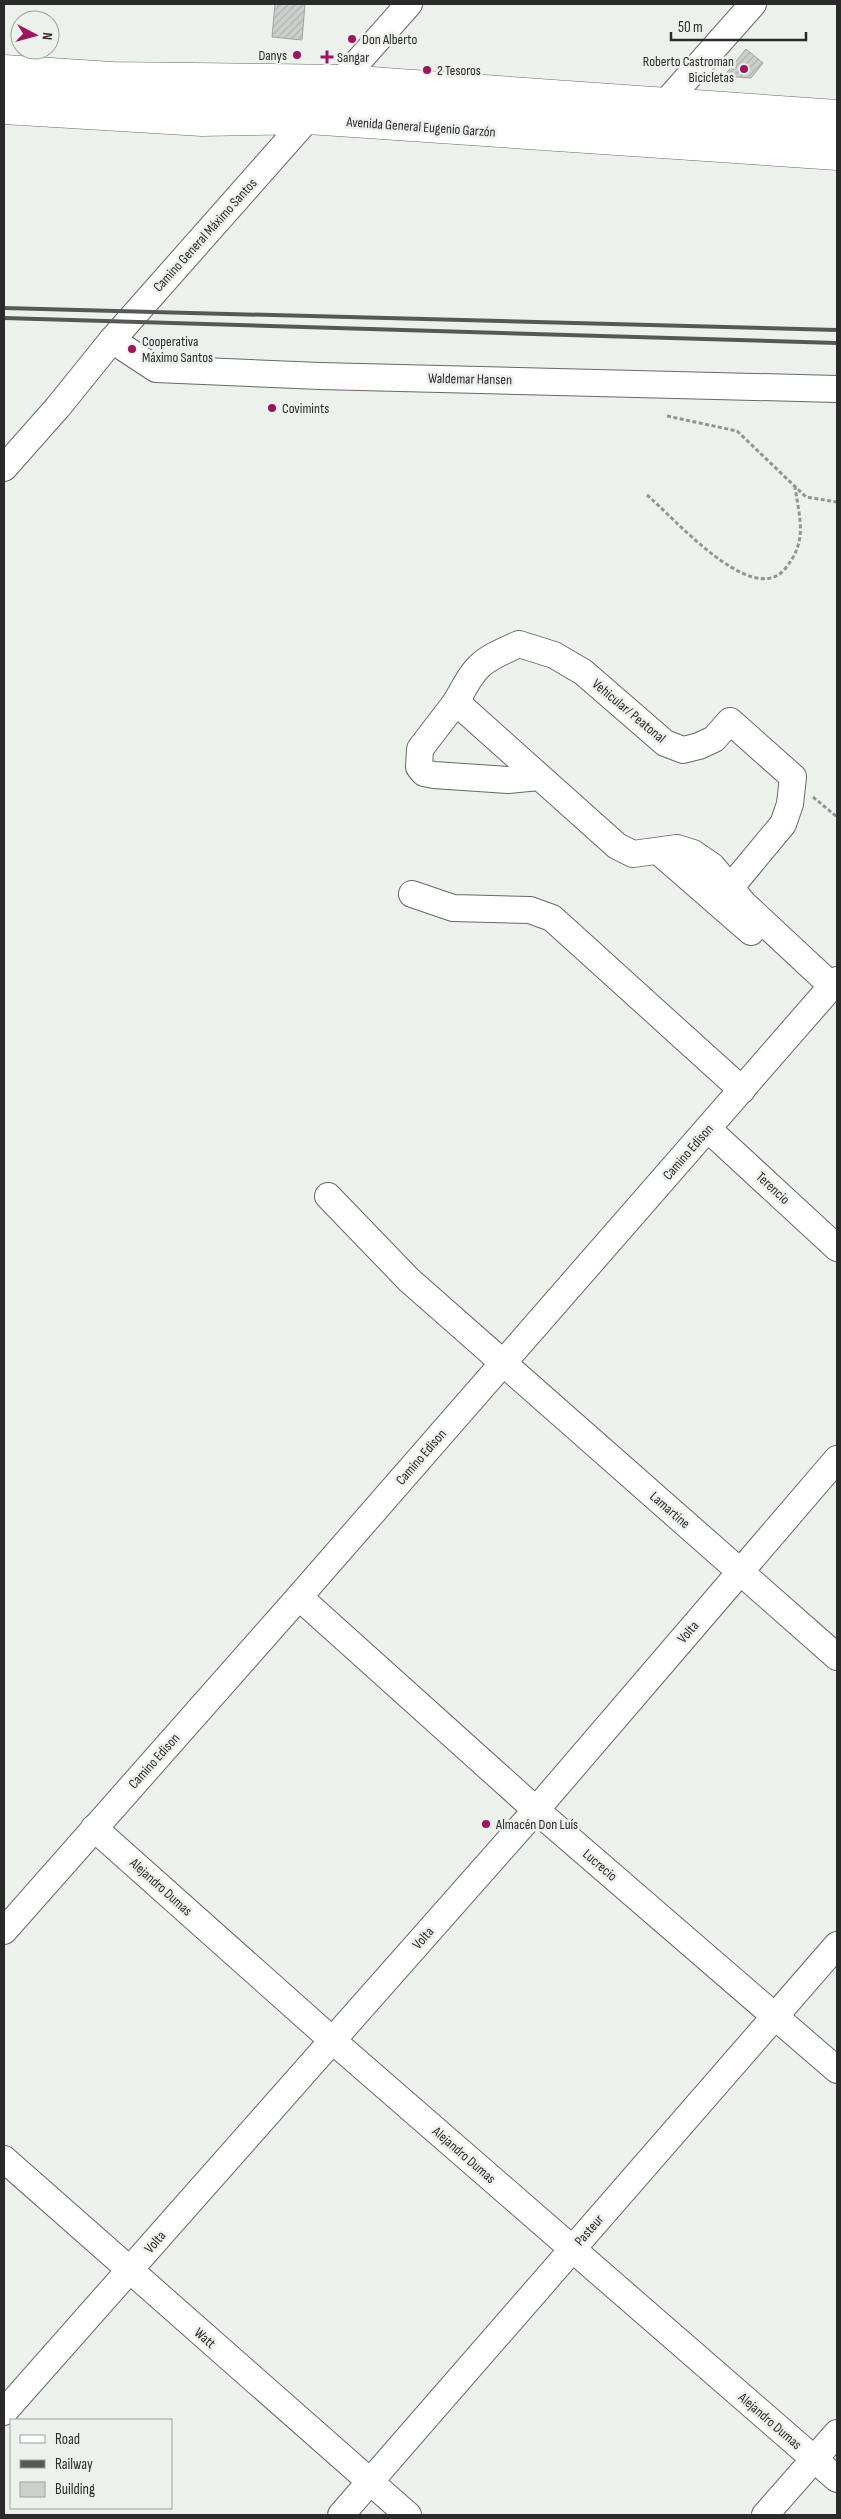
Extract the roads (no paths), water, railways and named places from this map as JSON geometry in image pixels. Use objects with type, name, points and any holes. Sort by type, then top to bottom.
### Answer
[{"type":"main road","points":[[4,69],[112,76],[343,79],[837,114]]},
{"type":"main road","name":"Avenida General Eugenio Garzón","points":[[4,110],[202,122],[316,110],[837,156]]},
{"type":"street","name":"Camino General Máximo Santos","points":[[4,468],[58,407],[112,340],[409,4]]},
{"type":"street","points":[[667,101],[753,4]]},
{"type":"street","name":"Avenida General Eugenio Garzón","points":[[4,87],[316,110],[837,134]]},
{"type":"street","name":"Waldemar Hansen","points":[[112,340],[156,369],[320,376],[837,389]]},
{"type":"street","name":"Vehicular/ Peatonal","points":[[540,777],[508,780],[424,773],[419,767],[420,749],[456,702],[474,668],[519,644],[554,655],[582,672],[666,742],[682,750],[699,746],[714,739],[730,721],[793,777],[790,804],[783,824],[730,888]]},
{"type":"street","points":[[456,702],[617,846],[633,854],[677,848],[693,853],[712,866],[744,904],[835,983]]},
{"type":"street","points":[[658,851],[769,948],[782,949],[789,944]]},
{"type":"street","points":[[412,894],[453,908],[530,910],[552,918],[742,1090]]},
{"type":"street","name":"Camino Edison","points":[[4,1931],[299,1597],[835,983]]},
{"type":"street","name":"Terencio","points":[[708,1129],[837,1248]]},
{"type":"street","name":"Lamartine","points":[[328,1196],[409,1280],[837,1657]]},
{"type":"street","name":"Volta","points":[[4,2412],[536,1810],[837,1460]]},
{"type":"street","name":"Lucrecio","points":[[299,1597],[536,1810],[837,2070]]},
{"type":"street","name":"Alejandro Dumas","points":[[94,1828],[332,2040],[837,2479]]},
{"type":"street","name":"Pasteur","points":[[341,2515],[837,1945]]},
{"type":"street","name":"Watt","points":[[4,2159],[369,2483],[408,2515]]},
{"type":"street","points":[[765,2515],[837,2433]]},
{"type":"railway","points":[[4,308],[837,330]]},
{"type":"railway","points":[[4,318],[837,343]]},
{"type":"place","name":"Don Alberto","points":[[352,39]]},
{"type":"place","name":"Danys","points":[[297,55]]},
{"type":"place","name":"Sangar","points":[[327,57]]},
{"type":"place","name":"Roberto Castroman Bicicletas","points":[[744,69]]},
{"type":"place","name":"2 Tesoros","points":[[427,70]]},
{"type":"place","name":"Cooperativa Máximo Santos","points":[[132,349]]},
{"type":"place","name":"Covimints","points":[[272,408]]},
{"type":"place","name":"Almacén Don Luís","points":[[486,1824]]}]
